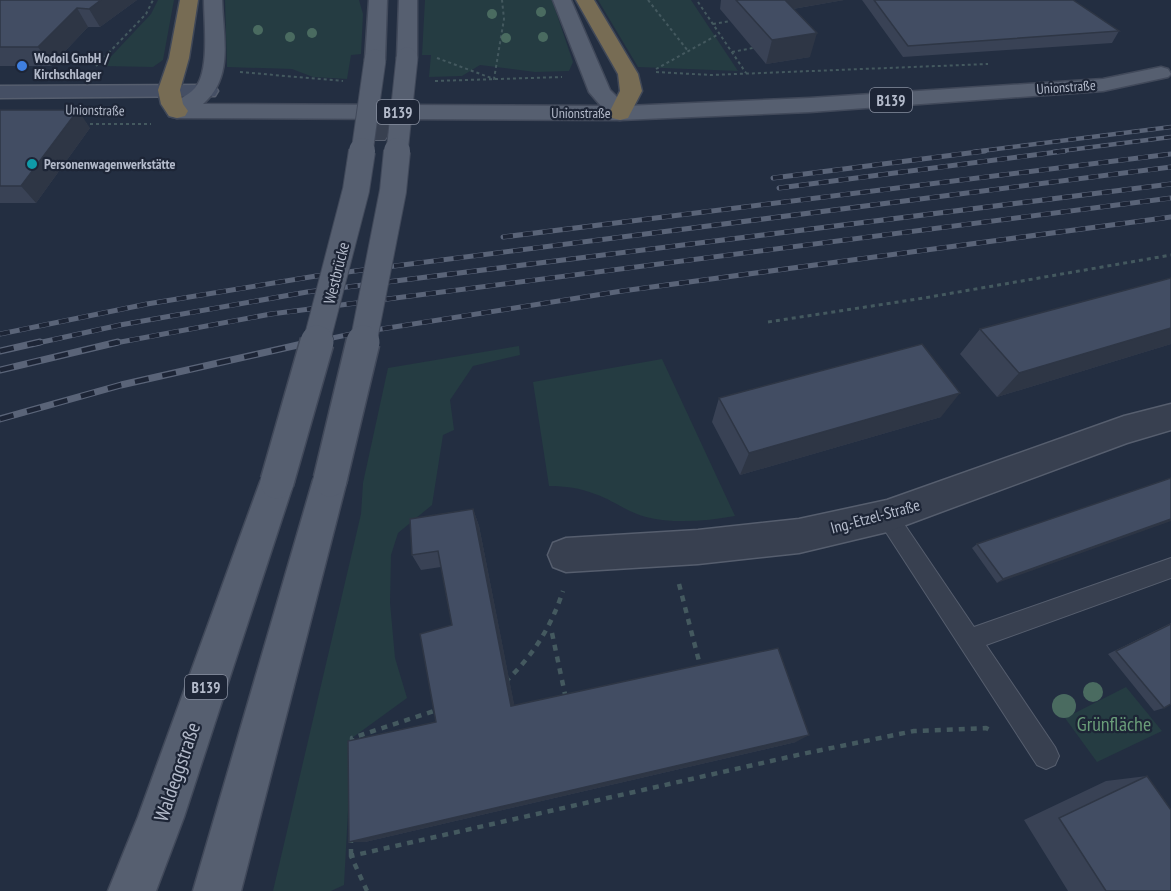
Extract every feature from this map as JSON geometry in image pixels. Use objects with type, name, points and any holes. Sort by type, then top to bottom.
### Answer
[{"type":"highway","points":[[177,111],[172,104],[170,90],[179,58],[189,0]]},
{"type":"highway","points":[[585,0],[628,74],[631,92],[620,113]]},
{"type":"main road","points":[[177,111],[207,91],[214,72],[213,0]]},
{"type":"main road","name":"Westbrücke","points":[[277,482],[326,310],[356,190],[375,60],[378,0]]},
{"type":"main road","name":"B139","points":[[217,891],[330,480],[372,306],[393,191],[407,58],[408,0]]},
{"type":"main road","points":[[562,0],[600,92],[620,113]]},
{"type":"main road","name":"Unionstraße","points":[[0,92],[170,90],[418,94],[631,92],[657,84],[920,81],[1084,71],[1166,73]]},
{"type":"main road","name":"Unionstraße","points":[[0,108],[620,113],[810,105],[1092,86],[1166,73]]},
{"type":"main road","name":"Waldeggstraße","points":[[132,891],[165,806],[277,482]]},
{"type":"street","name":"Ing.-Etzel-Straße","points":[[566,555],[698,547],[799,536],[886,516],[1124,430],[1171,417]]},
{"type":"lane","points":[[380,137],[386,112]]},
{"type":"lane","points":[[886,516],[1046,756]]},
{"type":"lane","points":[[969,640],[1171,568]]},
{"type":"path","points":[[96,67],[146,14],[153,0]]},
{"type":"path","points":[[435,57],[494,79],[504,20],[502,0]]},
{"type":"path","points":[[648,0],[688,51]]},
{"type":"path","points":[[698,2],[746,74]]},
{"type":"path","points":[[713,24],[730,21]]},
{"type":"path","points":[[657,84],[688,51],[719,34]]},
{"type":"path","points":[[732,52],[753,48]]},
{"type":"path","points":[[768,322],[924,298],[1171,255]]},
{"type":"path","points":[[497,687],[524,665],[558,608],[566,580],[566,555]]},
{"type":"path","points":[[676,572],[702,673]]},
{"type":"path","points":[[552,633],[567,703]]},
{"type":"path","points":[[352,750],[352,738],[443,708]]},
{"type":"path","points":[[351,856],[790,756],[914,731],[986,728],[1046,756]]},
{"type":"path","points":[[351,832],[351,856],[367,891]]},
{"type":"green space","points":[[158,0],[174,0],[163,60],[153,67],[102,66],[151,14]]},
{"type":"green space","points":[[225,0],[359,0],[363,14],[361,54],[351,55],[347,79],[313,77],[292,69],[227,67]]},
{"type":"green space","points":[[425,0],[552,0],[573,62],[569,71],[535,72],[480,65],[462,76],[429,77],[431,55],[422,55]]},
{"type":"green space","points":[[598,0],[691,0],[738,71],[638,67]]},
{"type":"green space","points":[[519,346],[520,355],[473,366],[450,400],[454,430],[443,435],[432,505],[398,533],[391,555],[390,603],[395,658],[407,698],[352,738],[344,885],[331,891],[273,891],[361,514],[363,483],[388,368]]},
{"type":"green space","points":[[662,359],[735,516],[690,521],[657,519],[639,515],[589,492],[549,486],[533,382]]},
{"type":"green space","name":"Grünfläche","points":[[1126,687],[1162,731],[1097,762],[1065,718]]},
{"type":"building","points":[[0,0],[101,0],[89,9],[77,8],[38,47],[0,47]]},
{"type":"building","points":[[736,0],[785,0],[817,33],[772,40]]},
{"type":"building","points":[[874,0],[1073,0],[1119,31],[908,46]]},
{"type":"building","points":[[0,110],[78,110],[21,186],[0,186]]},
{"type":"building","points":[[1171,278],[1171,328],[1019,373],[980,329]]},
{"type":"building","points":[[922,344],[960,393],[749,453],[719,398]]},
{"type":"building","points":[[1171,478],[1171,519],[1003,579],[977,544]]},
{"type":"building","points":[[473,509],[511,706],[778,648],[809,735],[349,842],[348,741],[436,722],[420,634],[452,625],[438,551],[412,555],[410,519]]},
{"type":"building","points":[[1171,624],[1171,704],[1164,708],[1116,651]]},
{"type":"building","points":[[1147,776],[1171,810],[1171,891],[1106,891],[1059,818]]},
{"type":"railway","points":[[973,152],[1171,127]]},
{"type":"railway","points":[[1053,152],[1171,137]]},
{"type":"railway","points":[[773,178],[985,151]]},
{"type":"railway","points":[[779,188],[1065,151]]},
{"type":"railway","points":[[503,237],[1171,154]]},
{"type":"railway","points":[[0,334],[147,304],[316,276],[1171,167]]},
{"type":"railway","points":[[33,344],[120,325],[307,292],[1171,184]]},
{"type":"railway","points":[[110,344],[271,314],[1171,198]]},
{"type":"railway","points":[[304,344],[356,333],[622,291],[1171,217]]},
{"type":"railway","points":[[0,351],[40,342]]},
{"type":"railway","points":[[0,370],[118,342]]},
{"type":"railway","points":[[0,419],[121,385],[311,342]]},
{"type":"place","name":"Wodoil GmbH / Kirchschlager","points":[[22,66]]},
{"type":"place","name":"Personenwagenwerkstätte","points":[[32,164]]}]
